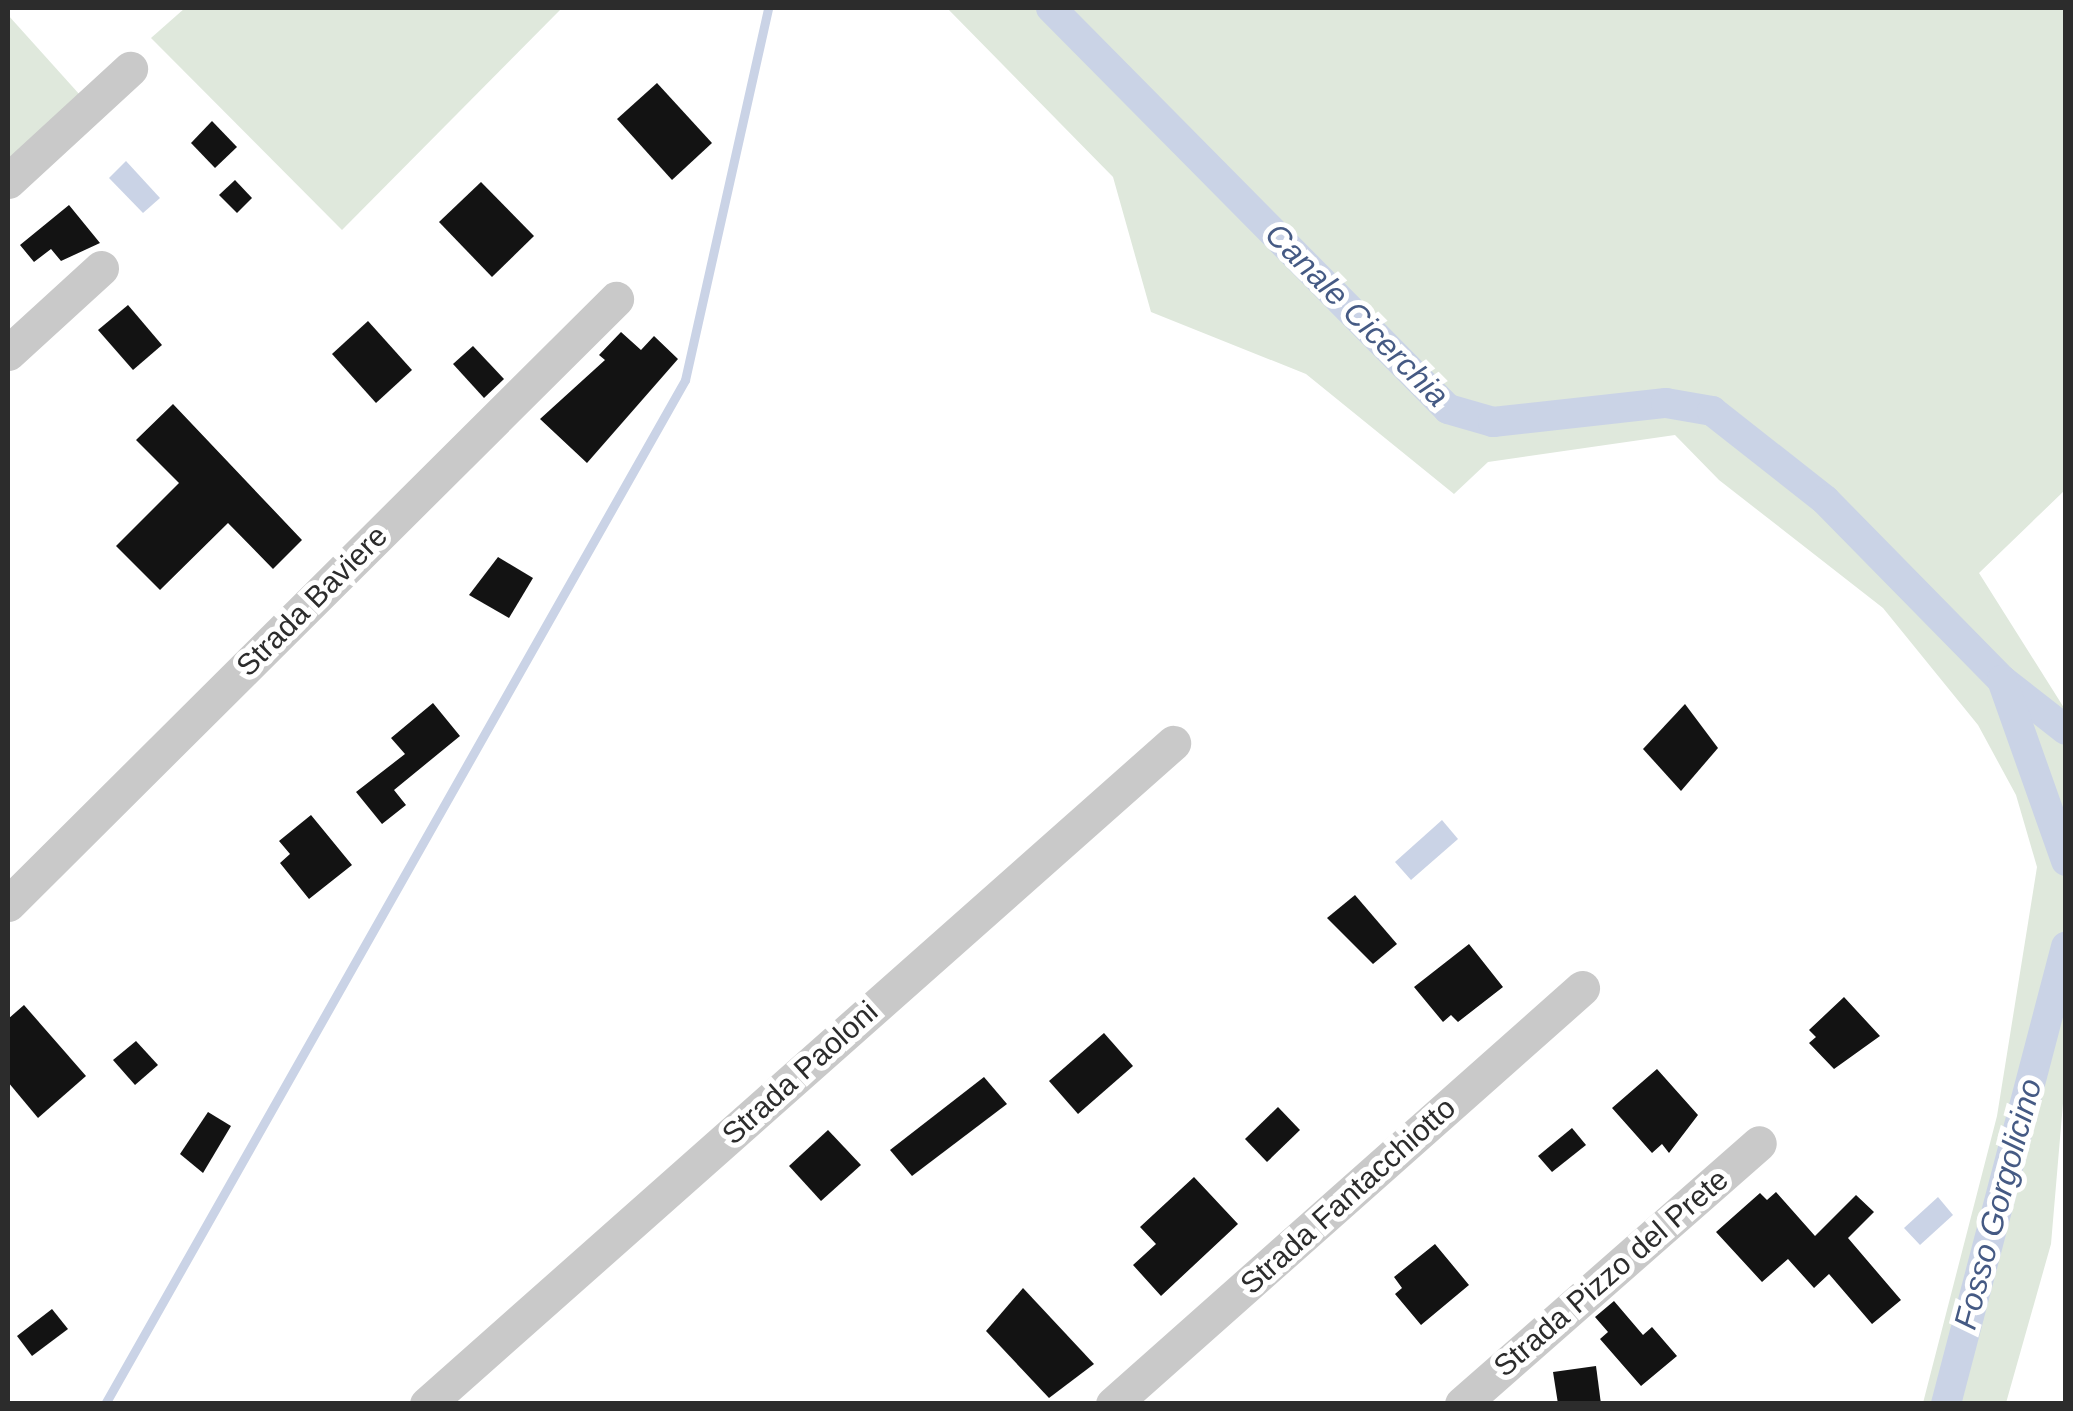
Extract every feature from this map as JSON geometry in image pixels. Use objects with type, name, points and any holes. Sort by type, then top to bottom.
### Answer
[{"type":"street","points":[[8,181],[130,69]]},
{"type":"street","points":[[8,353],[101,268]]},
{"type":"street","name":"Strada Baviere","points":[[8,904],[616,299]]},
{"type":"street","name":"Strada Paoloni","points":[[427,1404],[1172,743]]},
{"type":"street","name":"Strada Fantacchiotto","points":[[1113,1404],[1582,988]]},
{"type":"street","name":"Strada Pizzo del Prete","points":[[1462,1404],[1760,1143]]},
{"type":"shaded area","points":[[185,8],[562,8],[342,230],[151,38]]},
{"type":"shaded area","points":[[947,8],[2065,8],[2065,490],[1979,573],[2066,711],[2066,1068],[2051,1244],[2006,1403],[1923,1403],[1997,1116],[2037,867],[2016,795],[1978,725],[1883,608],[1719,480],[1675,435],[1488,462],[1454,494],[1306,374],[1151,312],[1113,177]]},
{"type":"shaded area","points":[[8,15],[80,95],[8,161]]},
{"type":"water","points":[[126,161],[160,198],[143,213],[109,178]]},
{"type":"water","points":[[1442,820],[1458,839],[1411,880],[1395,862]]},
{"type":"water","points":[[1938,1197],[1953,1215],[1920,1245],[1904,1228]]},
{"type":"building","points":[[657,83],[712,143],[672,180],[617,119]]},
{"type":"building","points":[[212,121],[237,147],[215,168],[191,143]]},
{"type":"building","points":[[235,180],[252,198],[237,213],[219,195]]},
{"type":"building","points":[[481,182],[534,236],[492,277],[439,222]]},
{"type":"building","points":[[69,205],[100,243],[61,261],[51,249],[34,262],[20,245]]},
{"type":"building","points":[[128,305],[162,345],[133,370],[98,330]]},
{"type":"building","points":[[368,321],[412,370],[376,403],[332,354]]},
{"type":"building","points":[[621,332],[641,350],[654,336],[678,359],[587,463],[540,419],[605,360],[599,355]]},
{"type":"building","points":[[473,346],[504,379],[484,398],[453,364]]},
{"type":"building","points":[[173,404],[302,540],[273,569],[228,523],[160,590],[116,546],[179,483],[136,440]]},
{"type":"building","points":[[498,557],[533,578],[509,618],[469,595]]},
{"type":"building","points":[[433,703],[460,736],[394,790],[406,805],[382,824],[356,792],[405,754],[391,738]]},
{"type":"building","points":[[1685,704],[1718,748],[1681,791],[1643,749]]},
{"type":"building","points":[[311,815],[352,865],[309,899],[280,863],[290,854],[279,841]]},
{"type":"building","points":[[1355,895],[1397,944],[1373,964],[1327,918]]},
{"type":"building","points":[[1469,944],[1503,987],[1458,1022],[1451,1015],[1443,1022],[1414,987]]},
{"type":"building","points":[[1844,997],[1880,1036],[1834,1069],[1809,1043],[1816,1037],[1809,1030]]},
{"type":"building","points":[[24,1005],[86,1076],[38,1118],[8,1082],[8,1019]]},
{"type":"building","points":[[1104,1033],[1133,1066],[1078,1114],[1049,1081]]},
{"type":"building","points":[[136,1041],[158,1065],[135,1085],[113,1060]]},
{"type":"building","points":[[1657,1069],[1698,1115],[1669,1153],[1662,1144],[1652,1153],[1612,1108]]},
{"type":"building","points":[[984,1077],[1007,1104],[912,1176],[890,1150]]},
{"type":"building","points":[[1278,1107],[1300,1130],[1267,1162],[1245,1139]]},
{"type":"building","points":[[208,1112],[231,1126],[203,1173],[180,1154]]},
{"type":"building","points":[[1572,1128],[1586,1145],[1552,1172],[1538,1156]]},
{"type":"building","points":[[828,1130],[861,1165],[821,1201],[789,1166]]},
{"type":"building","points":[[1194,1177],[1238,1224],[1161,1296],[1133,1265],[1156,1244],[1140,1227]]},
{"type":"building","points":[[1776,1192],[1815,1236],[1856,1195],[1874,1212],[1848,1238],[1901,1300],[1872,1324],[1829,1274],[1814,1288],[1788,1259],[1762,1282],[1716,1232],[1760,1193],[1767,1200]]},
{"type":"building","points":[[1435,1244],[1469,1285],[1421,1325],[1395,1294],[1402,1288],[1394,1277]]},
{"type":"building","points":[[1023,1288],[1094,1364],[1049,1398],[986,1331]]},
{"type":"building","points":[[1614,1301],[1643,1335],[1652,1327],[1677,1356],[1641,1386],[1600,1339],[1608,1332],[1595,1317]]},
{"type":"building","points":[[52,1309],[68,1329],[32,1356],[17,1336]]},
{"type":"building","points":[[1596,1366],[1601,1404],[1558,1404],[1553,1372]]},
{"type":"waterway","points":[[105,1404],[685,380],[768,8]]},
{"type":"waterway","name":"Canale Cicerchia","points":[[1051,8],[1448,409],[1493,422],[1666,403],[1712,411],[1825,500],[2002,680],[2066,730]]},
{"type":"waterway","name":"Fosso Gorgolicino","points":[[2002,680],[2066,861]]},
{"type":"waterway","name":"Fosso Gorgolicino","points":[[1946,1404],[2066,946]]}]
